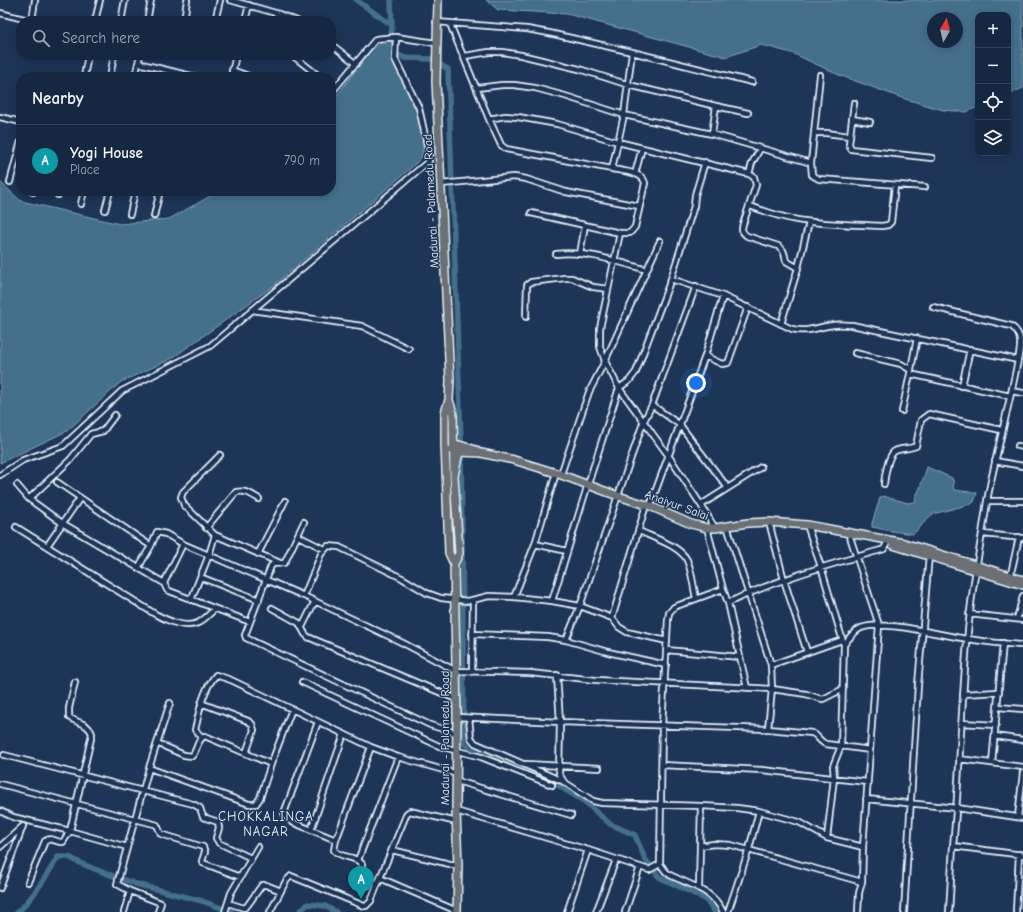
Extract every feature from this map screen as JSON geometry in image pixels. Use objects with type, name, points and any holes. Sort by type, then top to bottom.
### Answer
[{"type":"main road","name":"Madurai - Palamedu Road","points":[[438,0],[436,22],[436,74],[450,380],[449,400],[445,413],[445,454],[449,553],[454,564],[458,601],[456,699],[456,811],[458,866],[457,912]]},
{"type":"main road","name":"Madurai - Palamedu Road","points":[[449,400],[453,413],[453,426],[460,448],[454,476],[459,553],[454,564]]},
{"type":"main road","name":"Anaiyur Salai","points":[[445,442],[460,448],[514,460],[558,474],[648,506],[691,524],[711,528],[769,522],[807,525],[870,538],[904,543],[929,554]]},
{"type":"main road","points":[[445,454],[460,448]]},
{"type":"main road","points":[[447,498],[455,498]]},
{"type":"main road","name":"Anaiyur Salai","points":[[870,538],[975,568],[1010,579],[1023,585]]},
{"type":"main road","name":"Anaiyur Salai","points":[[1010,579],[1023,580]]},
{"type":"street","points":[[33,16],[35,0]]},
{"type":"street","points":[[96,16],[100,0]]},
{"type":"street","points":[[122,16],[125,0]]},
{"type":"street","points":[[148,16],[152,0]]},
{"type":"street","points":[[185,16],[188,0]]},
{"type":"street","points":[[216,16],[220,0]]},
{"type":"street","points":[[230,0],[249,4],[284,16]]},
{"type":"street","points":[[246,16],[249,4]]},
{"type":"street","points":[[0,13],[16,17]]},
{"type":"street","points":[[436,22],[527,29],[549,33],[752,82]]},
{"type":"street","points":[[450,24],[465,56],[476,88],[501,145],[506,149],[635,174],[645,180],[633,230],[627,233],[620,233],[531,213]]},
{"type":"street","points":[[336,86],[376,39],[390,36],[436,46]]},
{"type":"street","points":[[0,475],[23,460],[63,446],[122,391],[210,346],[429,161],[429,154],[419,108],[395,59],[396,37]]},
{"type":"street","points":[[336,48],[356,64]]},
{"type":"street","points":[[465,56],[489,52],[502,52],[521,55],[579,69],[628,85],[748,113]]},
{"type":"street","points":[[612,169],[624,115],[632,52]]},
{"type":"street","points":[[85,72],[87,60]]},
{"type":"street","points":[[111,72],[113,60]]},
{"type":"street","points":[[136,72],[139,60]]},
{"type":"street","points":[[234,60],[232,70],[237,72]]},
{"type":"street","points":[[299,60],[314,72]]},
{"type":"street","points":[[138,63],[167,72]]},
{"type":"street","points":[[820,75],[811,163],[812,176],[819,179],[925,187]]},
{"type":"street","points":[[476,88],[508,85],[535,88],[624,115],[712,134],[811,163]]},
{"type":"street","points":[[854,103],[849,148],[854,150],[932,158]]},
{"type":"street","points":[[712,134],[716,106]]},
{"type":"street","points":[[489,119],[505,116],[557,124],[618,142],[705,162],[749,174],[754,177],[756,185],[743,224],[743,233],[747,236],[782,248],[786,261],[798,268]]},
{"type":"street","points":[[0,117],[16,121]]},
{"type":"street","points":[[852,119],[870,122]]},
{"type":"street","points":[[814,133],[850,136]]},
{"type":"street","points":[[635,174],[642,148]]},
{"type":"street","points":[[749,174],[752,163],[760,148]]},
{"type":"street","points":[[10,182],[16,160]]},
{"type":"street","points":[[552,601],[619,388],[636,372],[671,279],[694,206],[695,195],[705,162]]},
{"type":"street","points":[[442,184],[514,177],[526,179],[566,192],[639,206]]},
{"type":"street","points":[[750,206],[775,215],[809,222],[882,226],[888,225],[893,216],[895,185]]},
{"type":"street","points":[[81,204],[83,196]]},
{"type":"street","points":[[105,210],[109,196]]},
{"type":"street","points":[[130,214],[134,196]]},
{"type":"street","points":[[154,216],[159,196]]},
{"type":"street","points":[[781,324],[798,268],[809,222]]},
{"type":"street","points":[[580,254],[585,225]]},
{"type":"street","points":[[620,233],[600,328],[600,347],[605,361],[619,388],[701,505],[711,528],[723,589],[728,603],[747,688]]},
{"type":"street","points":[[514,597],[589,392],[605,361],[660,241]]},
{"type":"street","points":[[556,254],[580,254],[647,270]]},
{"type":"street","points":[[526,317],[527,285],[531,282],[559,278],[572,278],[593,287],[608,289]]},
{"type":"street","points":[[671,279],[723,296],[792,330],[806,332],[834,325],[852,325],[1018,360]]},
{"type":"street","points":[[566,640],[580,606],[643,423],[652,405],[696,286]]},
{"type":"street","points":[[612,618],[639,531],[705,356],[723,296]]},
{"type":"street","points":[[933,307],[1011,326],[1017,329],[1020,336],[1021,351],[1001,430],[987,501],[983,534],[975,568],[969,614],[949,912]]},
{"type":"street","points":[[705,356],[722,364],[728,363],[748,308]]},
{"type":"street","points":[[252,310],[362,326],[409,349]]},
{"type":"street","points":[[902,411],[917,338]]},
{"type":"street","points":[[962,386],[970,349]]},
{"type":"street","points":[[855,353],[901,364],[907,366],[910,372],[962,386],[1011,393],[1023,393]]},
{"type":"street","points":[[652,405],[680,425],[728,488]]},
{"type":"street","points":[[884,484],[891,455],[895,451],[916,446],[921,420],[929,414],[1001,430]]},
{"type":"street","points":[[28,498],[70,460],[91,434],[103,431],[116,415]]},
{"type":"street","points":[[220,455],[183,492],[181,497],[184,505],[206,528],[215,535],[281,564]]},
{"type":"street","points":[[995,461],[1023,466]]},
{"type":"street","points":[[701,505],[761,467]]},
{"type":"street","points":[[57,482],[151,546]]},
{"type":"street","points":[[17,485],[28,498],[62,523],[164,583],[167,590],[171,593],[250,622]]},
{"type":"street","points":[[206,528],[236,492],[248,492],[259,499]]},
{"type":"street","points":[[47,546],[80,498]]},
{"type":"street","points":[[258,554],[285,501]]},
{"type":"street","points":[[987,501],[1023,501]]},
{"type":"street","points":[[304,522],[286,562],[281,564],[273,564],[245,635],[248,640],[430,725],[456,732]]},
{"type":"street","points":[[769,522],[784,580],[807,652]]},
{"type":"street","points":[[807,525],[843,642],[841,746],[833,766],[834,778],[827,838]]},
{"type":"street","points":[[727,526],[771,665],[772,689],[768,729]]},
{"type":"street","points":[[16,527],[155,614],[168,620],[188,625],[198,623],[215,609]]},
{"type":"street","points":[[639,531],[676,548],[682,553],[688,562],[696,598]]},
{"type":"street","points":[[138,568],[156,534],[160,532],[183,544],[315,601],[403,643],[457,672],[530,673],[596,680],[772,689],[823,698],[843,689]]},
{"type":"street","points":[[849,534],[879,626],[867,782],[862,882],[859,893],[858,912]]},
{"type":"street","points":[[983,534],[1021,538],[1010,579]]},
{"type":"street","points":[[191,600],[209,555],[215,535]]},
{"type":"street","points":[[298,536],[324,549]]},
{"type":"street","points":[[728,603],[748,593],[821,567],[884,549],[887,543]]},
{"type":"street","points":[[164,583],[183,544]]},
{"type":"street","points":[[534,544],[567,551]]},
{"type":"street","points":[[304,596],[324,549],[328,546],[339,547],[402,578],[434,596],[458,601],[470,601],[489,596],[514,597],[580,606],[612,618],[619,627],[627,632],[667,641]]},
{"type":"street","points":[[904,912],[922,631],[929,554]]},
{"type":"street","points":[[200,577],[259,600]]},
{"type":"street","points":[[723,589],[696,598],[670,610],[668,619],[662,725],[662,804],[659,865],[670,875],[699,888],[714,897],[723,912]]},
{"type":"street","points":[[1017,619],[1023,596]]},
{"type":"street","points":[[302,628],[315,601]]},
{"type":"street","points":[[470,601],[472,672]]},
{"type":"street","points":[[272,608],[295,620],[305,634],[312,639],[456,699]]},
{"type":"street","points":[[969,614],[1023,620]]},
{"type":"street","points":[[771,665],[807,652],[843,642],[862,628],[879,626],[922,631],[968,639],[1023,645]]},
{"type":"street","points":[[472,634],[535,636],[566,640],[608,652],[666,665]]},
{"type":"street","points":[[992,763],[1003,643]]},
{"type":"street","points":[[667,650],[740,657]]},
{"type":"street","points":[[271,764],[210,737],[202,737],[195,730],[201,703],[209,683],[216,675],[231,680],[370,747],[572,816]]},
{"type":"street","points":[[557,675],[560,722],[558,766],[559,774],[564,782]]},
{"type":"street","points":[[28,882],[46,841],[51,839],[58,842],[63,842],[70,831],[92,734],[88,727],[69,717],[69,708],[75,682]]},
{"type":"street","points":[[302,682],[438,746],[481,757],[552,785]]},
{"type":"street","points":[[963,694],[999,692]]},
{"type":"street","points":[[158,912],[161,903],[130,891],[117,884],[149,768],[170,703]]},
{"type":"street","points":[[201,703],[248,721],[252,724],[254,730],[246,753]]},
{"type":"street","points":[[998,707],[1023,709]]},
{"type":"street","points":[[149,768],[253,805],[258,802],[260,798],[292,709]]},
{"type":"street","points":[[457,717],[768,729],[812,733],[816,734],[822,743],[870,750]]},
{"type":"street","points":[[469,718],[472,741],[564,782],[597,803],[662,804],[737,808],[759,811],[799,822],[827,838],[863,847]]},
{"type":"street","points":[[318,722],[284,813],[286,818],[292,822],[336,840]]},
{"type":"street","points":[[961,723],[996,725]]},
{"type":"street","points":[[311,830],[344,734]]},
{"type":"street","points":[[995,736],[1023,740]]},
{"type":"street","points":[[157,743],[184,755],[192,756],[202,737]]},
{"type":"street","points":[[370,747],[336,840],[334,850],[337,854],[358,860],[362,864],[361,876],[378,884]]},
{"type":"street","points":[[4,755],[198,806],[202,810],[203,817],[218,822],[219,828],[216,838],[219,843],[251,858]]},
{"type":"street","points":[[358,860],[398,757]]},
{"type":"street","points":[[959,759],[1023,767]]},
{"type":"street","points":[[522,764],[599,768]]},
{"type":"street","points":[[662,765],[762,770],[867,782]]},
{"type":"street","points":[[866,799],[912,802],[1021,818],[1023,772]]},
{"type":"street","points":[[0,784],[157,825],[161,834],[163,835],[203,847],[205,852],[203,863],[240,877]]},
{"type":"street","points":[[699,888],[701,806]]},
{"type":"street","points":[[0,811],[13,817],[127,847]]},
{"type":"street","points":[[270,912],[286,881],[291,876],[366,906],[371,901],[404,817],[410,811],[457,822]]},
{"type":"street","points":[[456,811],[588,850],[649,870],[659,865]]},
{"type":"street","points":[[728,912],[749,849],[759,811]]},
{"type":"street","points":[[0,847],[28,821]]},
{"type":"street","points":[[0,888],[23,826]]},
{"type":"street","points":[[700,846],[722,844],[749,849],[862,882]]},
{"type":"street","points":[[953,846],[1021,854],[1016,912]]},
{"type":"street","points":[[258,847],[231,893],[226,908],[244,908],[262,885],[266,885],[281,892]]},
{"type":"street","points":[[392,850],[458,866]]},
{"type":"street","points":[[567,912],[588,850]]},
{"type":"street","points":[[596,912],[616,860]]},
{"type":"street","points":[[625,912],[640,867]]},
{"type":"street","points":[[380,878],[457,912]]},
{"type":"street","points":[[124,912],[130,891]]},
{"type":"water","points":[[486,0],[1023,0],[1023,88],[1011,94],[1011,12],[975,12],[975,108],[966,112],[943,110],[902,98],[839,75],[792,53],[761,45],[726,57],[567,14],[498,10]]},
{"type":"water","points":[[385,41],[418,103],[424,133],[422,157],[272,287],[171,359],[121,382],[67,431],[0,463],[0,182],[21,201],[120,224],[169,219],[211,196],[336,196],[336,96],[371,50]]},
{"type":"water","points":[[927,467],[952,478],[954,483],[953,488],[955,490],[977,493],[974,502],[933,514],[913,534],[872,527],[880,498],[883,496],[908,503],[915,502],[916,494],[918,493]]},
{"type":"waterway","points":[[356,0],[392,25],[390,51],[405,58],[431,59],[448,69],[461,438],[464,743],[470,749],[551,781],[585,802],[610,824],[635,835],[645,859],[659,877],[705,899],[715,912]]},
{"type":"waterway","points":[[391,0],[392,25]]},
{"type":"waterway","points":[[17,912],[28,901],[58,857],[69,857],[102,872],[136,884],[202,901],[232,912]]},
{"type":"waterway","points":[[299,912],[308,904],[325,906],[336,912]]},
{"type":"place","name":"Yogi House","points":[[361,899]]},
{"type":"district","name":"CHOKKALINGA NAGAR","points":[[266,824]]}]
